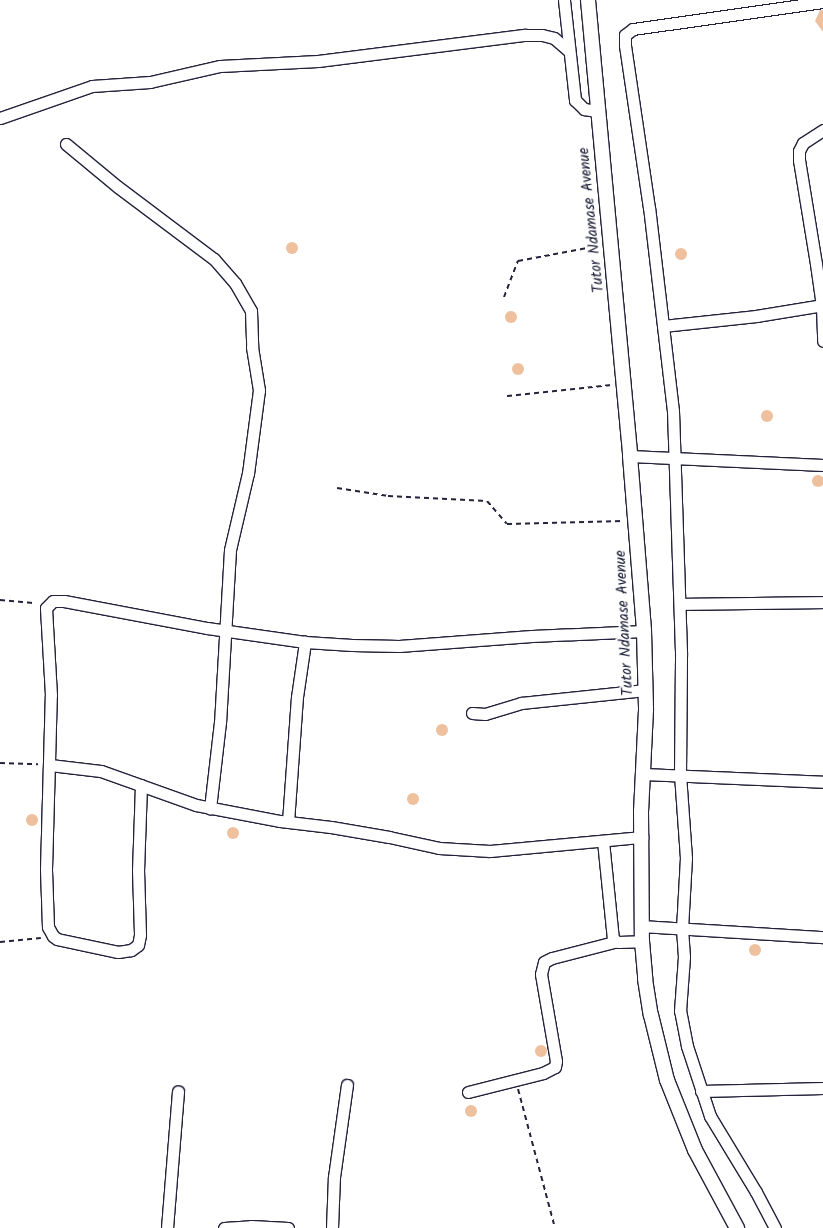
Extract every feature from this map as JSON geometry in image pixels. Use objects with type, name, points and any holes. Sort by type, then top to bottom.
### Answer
[{"type":"street","points":[[564,0],[575,100],[584,109],[598,112]]},
{"type":"street","name":"Tutor Ndamase Avenue","points":[[588,0],[624,384],[644,631],[642,941],[651,1015],[667,1080],[695,1150],[737,1228]]},
{"type":"street","points":[[774,1228],[756,1192],[717,1130],[701,1091],[686,1046],[680,1011],[684,957],[682,928],[686,858],[680,774],[680,604],[673,412],[649,208],[625,45],[626,35],[633,29],[795,3],[823,2]]},
{"type":"street","points":[[0,118],[92,86],[150,82],[220,66],[318,61],[525,35],[542,35],[554,38],[568,50]]},
{"type":"street","points":[[823,130],[803,143],[799,151],[822,306],[823,341]]},
{"type":"street","points":[[66,144],[118,187],[214,259],[235,283],[251,310],[252,347],[259,390],[248,472],[230,550],[220,722],[210,808]]},
{"type":"street","points":[[663,326],[756,316],[822,306]]},
{"type":"street","points":[[630,456],[823,465]]},
{"type":"street","points":[[141,785],[138,870],[140,935],[138,945],[131,950],[118,952],[67,942],[53,936],[48,920],[46,869],[51,694],[46,608],[56,600],[225,631],[305,642],[399,646],[532,636],[644,631]]},
{"type":"street","points":[[680,604],[823,602]]},
{"type":"street","points":[[288,822],[297,697],[305,642]]},
{"type":"street","points":[[472,713],[485,714],[521,703],[645,690]]},
{"type":"street","points":[[50,765],[101,771],[196,805],[210,808],[288,822],[351,830],[439,848],[490,851],[642,838]]},
{"type":"street","points":[[643,774],[680,774],[823,782]]},
{"type":"street","points":[[603,841],[614,942]]},
{"type":"street","points":[[642,926],[823,937]]},
{"type":"street","points":[[468,1092],[552,1070],[556,1064],[541,974],[544,962],[552,958],[614,942],[642,941]]},
{"type":"street","points":[[332,1228],[334,1177],[347,1085]]},
{"type":"street","points":[[701,1091],[823,1088]]},
{"type":"street","points":[[167,1228],[178,1091]]},
{"type":"street","points":[[224,1228],[288,1228]]},
{"type":"path","points":[[504,297],[518,261],[610,244]]},
{"type":"path","points":[[507,396],[624,384]]},
{"type":"path","points":[[337,488],[388,496],[487,501],[507,524],[636,520]]},
{"type":"path","points":[[0,600],[49,604]]},
{"type":"path","points":[[0,763],[50,765]]},
{"type":"path","points":[[0,942],[53,936]]},
{"type":"path","points":[[516,1080],[555,1228]]},
{"type":"building","points":[[820,10],[823,10],[823,32],[815,21]]},
{"type":"building","points":[[290,242],[294,242],[298,248],[294,254],[290,254],[286,250],[286,246]]},
{"type":"building","points":[[679,248],[683,248],[687,254],[683,260],[679,260],[675,256],[675,252]]},
{"type":"building","points":[[509,311],[513,311],[517,317],[513,323],[509,323],[505,319],[505,315]]},
{"type":"building","points":[[516,363],[520,363],[524,369],[520,375],[516,375],[512,371],[512,367]]},
{"type":"building","points":[[765,410],[769,410],[773,416],[769,422],[765,422],[761,418],[761,414]]},
{"type":"building","points":[[816,475],[820,475],[824,481],[820,487],[816,487],[812,483],[812,479]]},
{"type":"building","points":[[440,724],[444,724],[448,730],[444,736],[440,736],[436,732],[436,728]]},
{"type":"building","points":[[411,793],[415,793],[419,799],[415,805],[411,805],[407,801],[407,797]]},
{"type":"building","points":[[30,814],[34,814],[38,820],[34,826],[30,826],[26,822],[26,818]]},
{"type":"building","points":[[231,827],[235,827],[239,833],[235,839],[231,839],[227,835],[227,831]]},
{"type":"building","points":[[753,944],[757,944],[761,950],[757,956],[753,956],[749,952],[749,948]]},
{"type":"building","points":[[539,1045],[543,1045],[547,1051],[543,1057],[539,1057],[535,1053],[535,1049]]},
{"type":"building","points":[[469,1105],[473,1105],[477,1111],[473,1117],[469,1117],[465,1113],[465,1109]]}]
